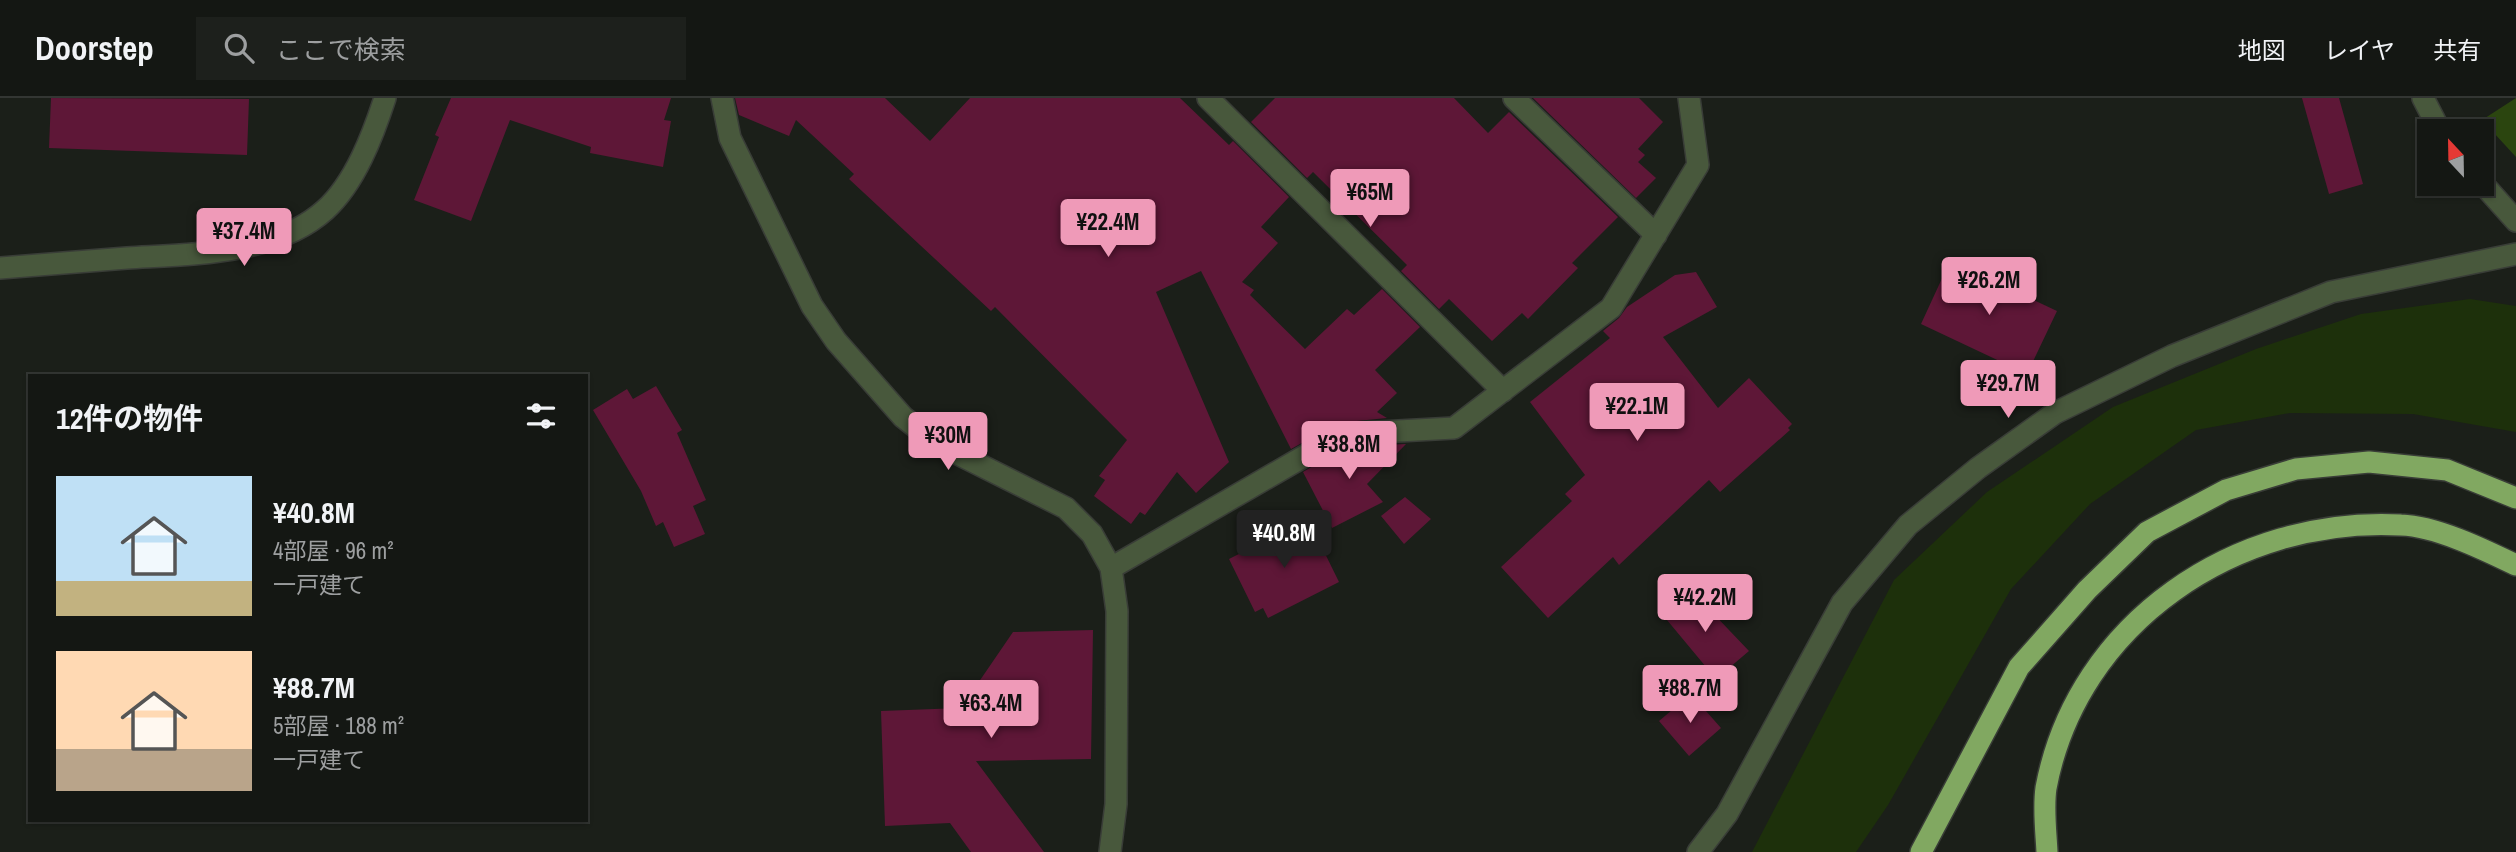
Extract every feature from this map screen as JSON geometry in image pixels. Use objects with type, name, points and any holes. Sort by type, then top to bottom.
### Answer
[{"type":"highway","points":[[1921,852],[2019,667],[2088,590],[2147,533],[2225,490],[2296,468],[2369,462],[2447,470],[2516,498]]},
{"type":"highway","points":[[2047,852],[2046,791],[2063,725],[2099,663],[2146,611],[2200,571],[2257,546],[2327,528],[2403,524],[2476,545],[2516,565]]},
{"type":"street","points":[[0,268],[228,251],[295,230],[325,210],[344,188],[377,125],[385,98]]},
{"type":"street","points":[[722,98],[730,138],[812,306],[836,341],[903,417],[936,443],[1066,508],[1092,534],[1111,568],[1117,611],[1116,804],[1110,852]]},
{"type":"street","points":[[1208,98],[1503,390]]},
{"type":"street","points":[[1514,98],[1656,235]]},
{"type":"street","points":[[1111,568],[1322,446],[1361,433],[1454,428],[1611,308],[1699,165],[1689,98]]},
{"type":"street","points":[[2423,98],[2434,119]]},
{"type":"street","points":[[2494,196],[2516,221]]},
{"type":"street","points":[[1698,852],[1727,814],[1842,603],[1908,525],[1978,468],[2054,413],[2172,356],[2331,292],[2516,254]]},
{"type":"shaded area","points":[[2516,98],[2516,157],[2494,133],[2494,119],[2484,119]]},
{"type":"shaded area","points":[[2470,299],[2516,306],[2516,432],[2413,414],[2290,413],[2196,430],[2090,504],[2011,589],[1888,805],[1856,852],[1752,852],[1894,580],[1987,492],[2113,407],[2256,349],[2361,314]]},
{"type":"building","points":[[51,98],[249,99],[247,155],[49,148]]},
{"type":"building","points":[[451,98],[671,98],[664,120],[671,121],[663,167],[590,153],[591,147],[510,120],[471,221],[414,200],[439,137],[435,135]]},
{"type":"building","points":[[735,98],[885,98],[930,141],[970,98],[1180,98],[1229,145],[1233,141],[1289,197],[1261,227],[1278,243],[1242,282],[1254,290],[1250,295],[1305,349],[1347,309],[1354,315],[1382,289],[1420,327],[1375,370],[1397,393],[1377,412],[1387,418],[1357,421],[1318,434],[1291,449],[1201,271],[1156,292],[1229,462],[1196,493],[1177,472],[1145,515],[1140,512],[1131,524],[1094,496],[1105,480],[1099,476],[1127,440],[995,307],[991,311],[849,179],[854,174],[796,120],[789,136],[739,115]]},
{"type":"building","points":[[1275,98],[1454,98],[1488,133],[1509,112],[1618,217],[1572,263],[1578,268],[1528,319],[1522,313],[1492,341],[1449,299],[1439,309],[1401,271],[1407,265],[1313,172],[1307,178],[1251,122]]},
{"type":"building","points":[[1533,98],[1639,98],[1663,122],[1638,149],[1645,155],[1638,162],[1656,178],[1636,198]]},
{"type":"building","points":[[2302,98],[2339,98],[2363,184],[2329,194]]},
{"type":"building","points":[[1950,261],[2057,311],[2027,374],[1921,324]]},
{"type":"building","points":[[1696,272],[1717,307],[1663,337],[1718,408],[1749,378],[1792,424],[1788,428],[1790,430],[1720,492],[1709,480],[1619,565],[1613,557],[1548,618],[1501,567],[1572,501],[1565,494],[1585,475],[1530,402],[1610,338],[1603,331],[1619,318],[1627,307],[1675,275]]},
{"type":"building","points":[[656,386],[682,430],[677,433],[706,500],[693,506],[705,534],[674,547],[663,522],[656,526],[641,491],[593,410],[627,389],[633,399]]},
{"type":"building","points":[[1406,444],[1367,484],[1383,502],[1332,528],[1303,472],[1327,458],[1363,446]]},
{"type":"building","points":[[1405,497],[1431,519],[1404,544],[1381,516]]},
{"type":"building","points":[[1308,519],[1339,582],[1268,618],[1263,608],[1255,612],[1229,559]]},
{"type":"building","points":[[1689,588],[1749,651],[1716,679],[1662,614]]},
{"type":"building","points":[[1093,630],[1091,759],[976,761],[1044,852],[971,852],[950,823],[885,826],[881,711],[961,708],[1013,632]]},
{"type":"building","points":[[1691,694],[1721,728],[1689,756],[1659,721]]}]
